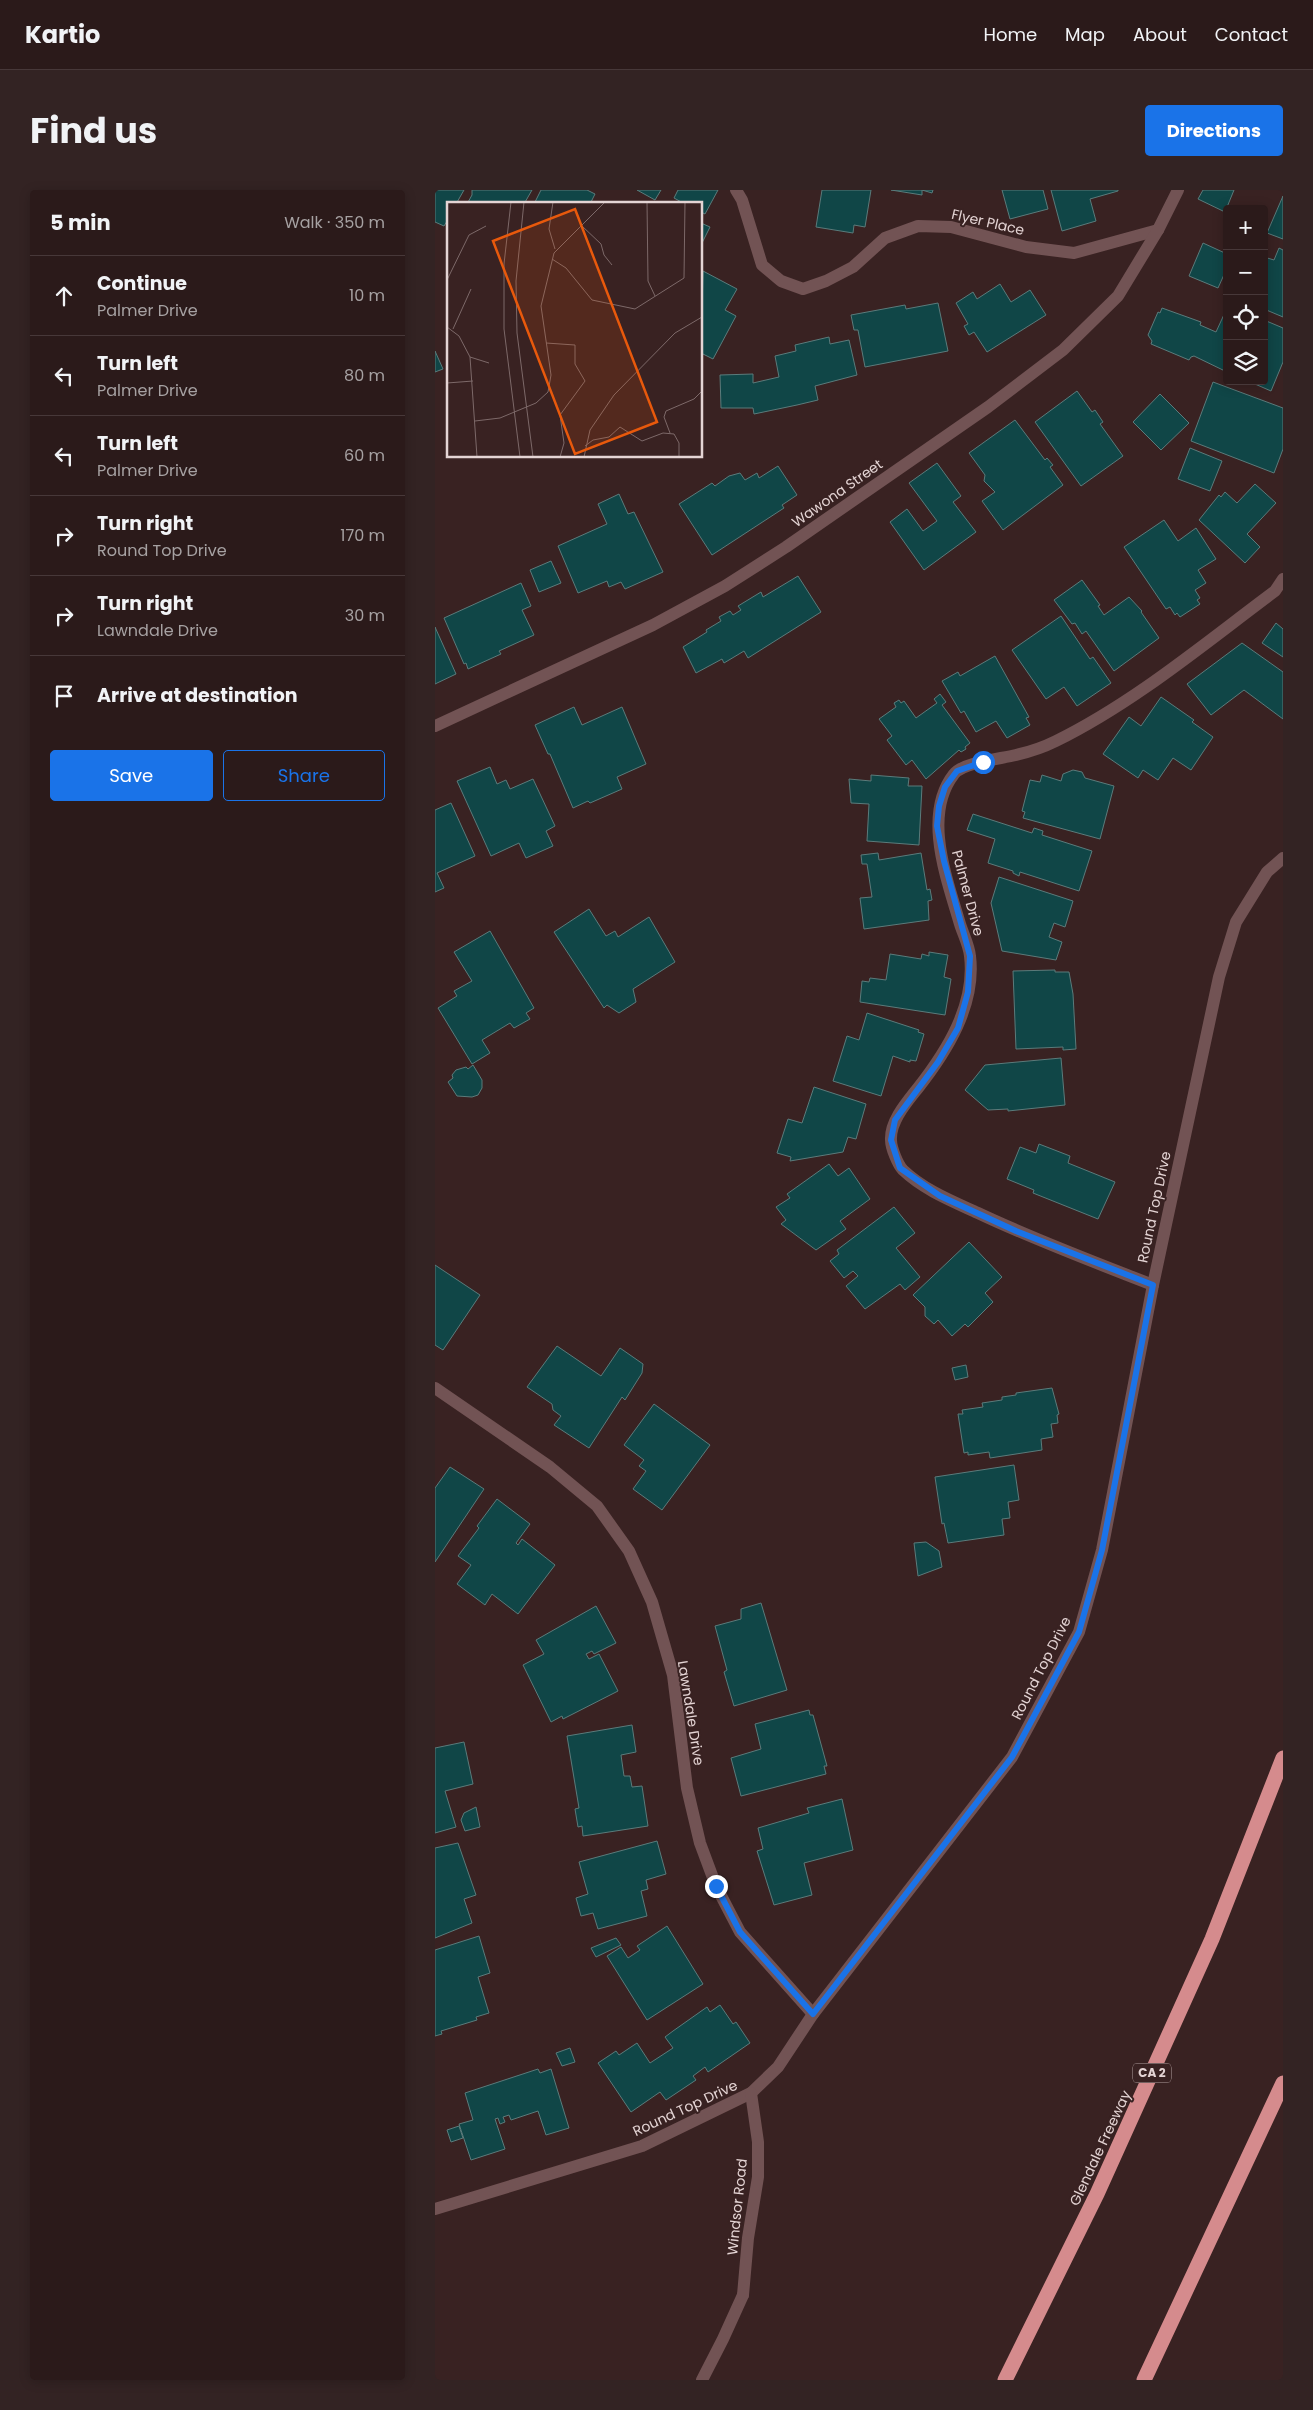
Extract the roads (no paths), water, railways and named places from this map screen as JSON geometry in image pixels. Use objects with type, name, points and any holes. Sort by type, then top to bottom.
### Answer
[{"type":"highway","name":"Glendale Freeway","points":[[1005,2380],[1097,2194],[1212,1939],[1283,1758]]},
{"type":"highway","points":[[1144,2380],[1283,2083]]},
{"type":"street","name":"Flyer Place","points":[[736,190],[742,200],[762,265],[781,281],[803,289],[826,281],[853,267],[885,238],[918,226],[951,226],[1026,246],[1074,253],[1158,230]]},
{"type":"street","name":"Wawona Street","points":[[435,726],[653,625],[725,586],[786,547],[988,407],[1063,350],[1118,296],[1158,230],[1178,190]]},
{"type":"street","name":"Palmer Drive","points":[[1153,1285],[1016,1231],[940,1196],[900,1168],[891,1140],[895,1120],[938,1062],[958,1028],[968,992],[970,956],[944,861],[937,826],[939,806],[945,787],[957,771],[983,762],[1017,755],[1055,742],[1090,722],[1145,687],[1275,591],[1283,579]]},
{"type":"street","name":"Round Top Drive","points":[[435,2209],[641,2146],[751,2094],[778,2066],[813,2014],[1012,1757],[1079,1632],[1102,1550],[1153,1285],[1224,958],[1236,922],[1267,872],[1283,858]]},
{"type":"street","name":"Lawndale Drive","points":[[435,1388],[549,1467],[597,1506],[629,1551],[651,1602],[673,1675],[687,1788],[700,1843],[716,1886],[740,1932],[813,2014]]},
{"type":"street","name":"Windsor Road","points":[[702,2380],[743,2295],[748,2238],[758,2177],[758,2142],[751,2094]]}]
